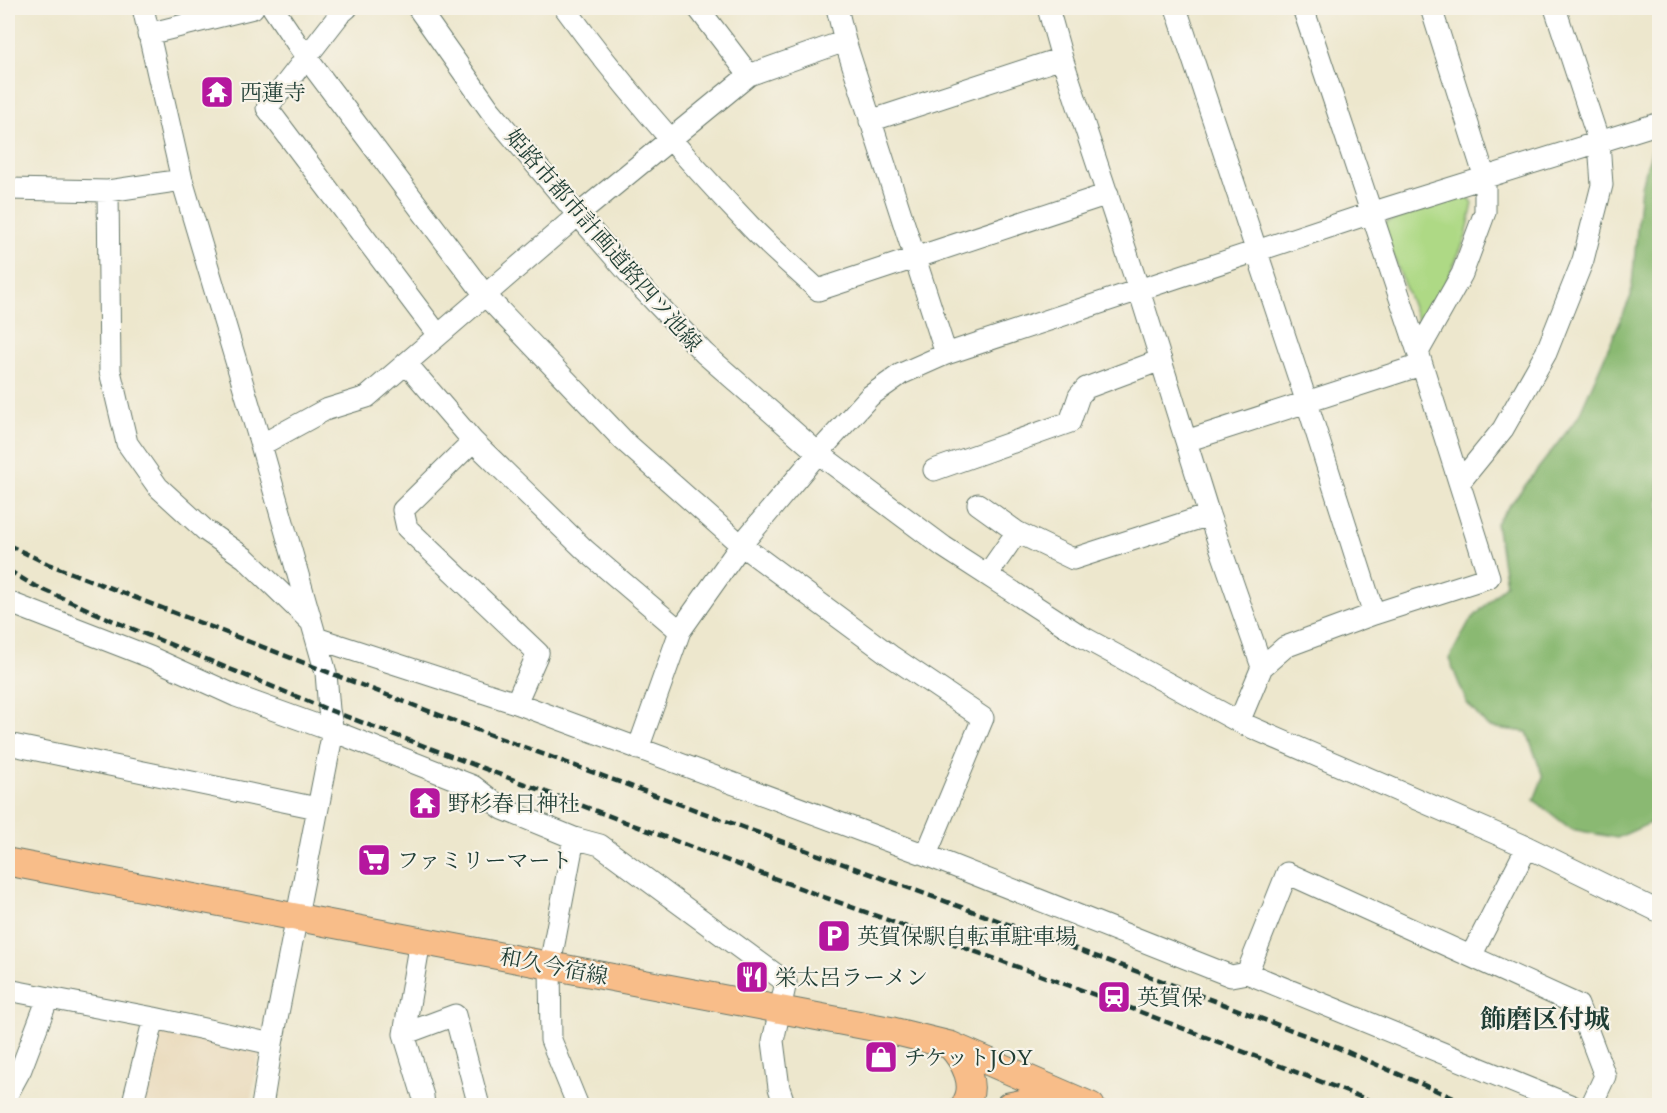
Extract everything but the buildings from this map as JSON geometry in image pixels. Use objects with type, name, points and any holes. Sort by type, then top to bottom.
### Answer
[{"type":"main road","name":"和久今宿線","points":[[8,862],[893,1031],[950,1045],[1085,1102]]},
{"type":"main road","points":[[950,1045],[961,1057],[968,1072],[970,1095],[964,1106]]},
{"type":"main road","points":[[1009,1106],[1043,1099],[1085,1102]]},
{"type":"street","points":[[142,8],[182,180],[326,673],[333,731],[262,1106]]},
{"type":"street","points":[[148,34],[253,8]]},
{"type":"street","points":[[273,8],[306,57],[485,295],[624,441],[741,545],[891,656],[983,718],[926,855]]},
{"type":"street","points":[[347,8],[267,108],[438,335]]},
{"type":"street","name":"姫路市都市計画道路四ツ池線","points":[[418,8],[490,110],[639,285],[704,353],[818,453],[944,547],[1081,636],[1239,722],[1527,848],[1659,912]]},
{"type":"street","points":[[565,8],[588,40],[670,138],[752,229],[818,290],[1108,194]]},
{"type":"street","points":[[698,8],[749,75]]},
{"type":"street","points":[[837,8],[870,121],[946,354]]},
{"type":"street","points":[[1048,8],[1209,515],[1262,667]]},
{"type":"street","points":[[1176,8],[1307,403],[1374,614]]},
{"type":"street","points":[[1239,722],[1262,667],[1285,647],[1374,614],[1489,578],[1420,358],[1304,8]]},
{"type":"street","points":[[1185,441],[1307,403],[1420,358],[1462,274],[1485,212],[1485,178],[1431,8]]},
{"type":"street","points":[[1460,482],[1503,429],[1546,353],[1583,260],[1602,185],[1599,142],[1555,8]]},
{"type":"street","points":[[261,445],[325,410],[368,397],[578,215],[749,75],[845,41]]},
{"type":"street","points":[[870,121],[1062,58]]},
{"type":"street","points":[[638,749],[680,631],[741,545],[818,453],[870,396],[900,374],[946,354],[1371,213],[1659,123]]},
{"type":"street","points":[[8,189],[108,191],[182,180]]},
{"type":"street","points":[[108,191],[110,371],[127,443],[158,487],[204,530],[245,558],[314,631],[516,703],[926,855],[1231,975],[1247,973],[1572,1106]]},
{"type":"street","points":[[934,470],[1070,422],[1079,396],[1086,388],[1161,360]]},
{"type":"street","points":[[406,363],[473,441],[585,550],[680,631]]},
{"type":"street","points":[[473,441],[403,510],[407,528],[538,653],[516,703]]},
{"type":"street","points":[[978,504],[1017,532],[1073,559],[1209,515]]},
{"type":"street","points":[[987,575],[1017,532]]},
{"type":"street","points":[[8,602],[150,657],[236,696],[473,786],[503,808],[573,838],[600,845],[786,982],[773,1041],[779,1088],[785,1106]]},
{"type":"street","points":[[8,744],[317,808]]},
{"type":"street","points":[[573,838],[550,965],[551,1040],[578,1106]]},
{"type":"street","points":[[1472,956],[1527,848]]},
{"type":"street","points":[[1247,973],[1287,873],[1578,1005],[1605,1076],[1591,1106]]},
{"type":"street","points":[[420,941],[404,1034],[424,1106]]},
{"type":"street","points":[[8,990],[154,1018],[272,1044]]},
{"type":"street","points":[[8,1093],[21,1069],[48,998]]},
{"type":"street","points":[[404,1034],[455,1015],[479,1106]]},
{"type":"street","points":[[132,1106],[154,1018]]},
{"type":"shaded area","points":[[162,1029],[259,1052],[250,1105],[139,1106]]},
{"type":"green space","points":[[1659,138],[1659,819],[1617,838],[1571,829],[1534,800],[1543,777],[1527,732],[1488,727],[1467,703],[1449,659],[1469,622],[1506,584],[1496,523],[1578,417],[1631,296],[1641,186],[1655,140]]},
{"type":"green space","points":[[1467,195],[1473,203],[1466,237],[1427,323],[1420,326],[1384,231],[1386,222]]},
{"type":"railway","points":[[8,545],[48,564],[488,734],[1125,967],[1336,1047],[1472,1106]]},
{"type":"railway","points":[[8,570],[33,585],[116,622],[329,710],[821,896],[1112,1001],[1384,1106]]},
{"type":"place","name":"西蓮寺","points":[[217,92]]},
{"type":"place","name":"野杉春日神社","points":[[425,803]]},
{"type":"place","name":"ファミリーマート","points":[[374,860]]},
{"type":"place","name":"英賀保駅自転車駐車場","points":[[834,936]]},
{"type":"place","name":"栄太呂ラーメン","points":[[752,977]]},
{"type":"place","name":"英賀保","points":[[1114,997]]},
{"type":"place","name":"チケットJOY","points":[[881,1057]]},
{"type":"district","name":"飾磨区付城","points":[[1545,1019]]}]
